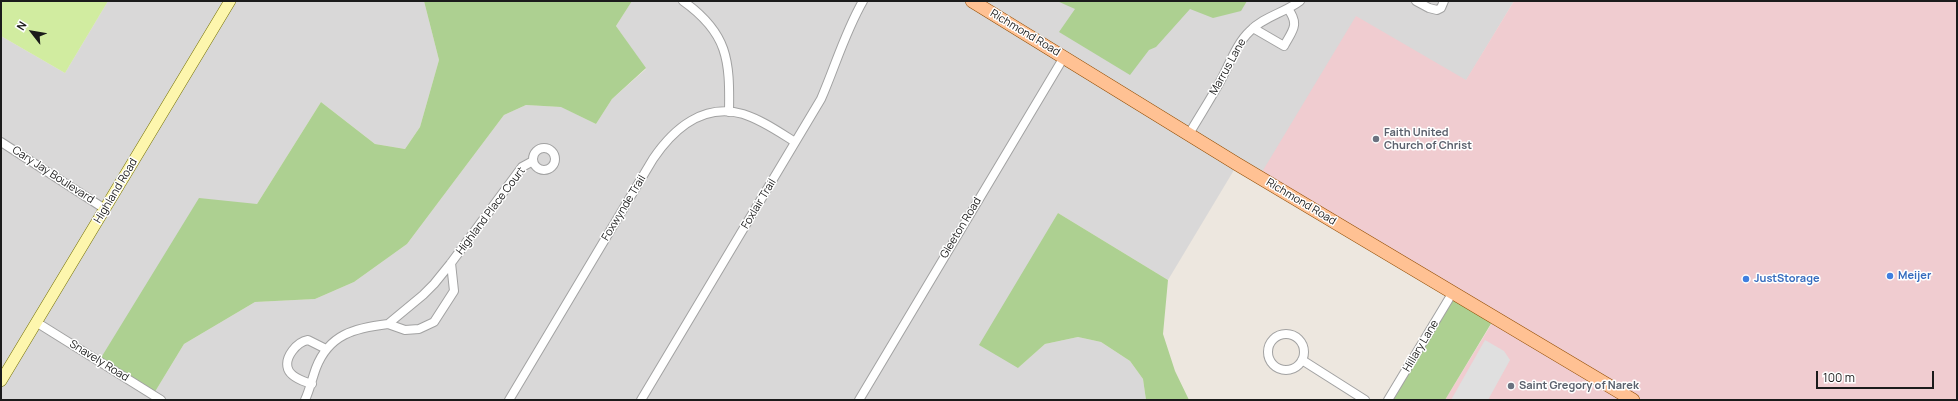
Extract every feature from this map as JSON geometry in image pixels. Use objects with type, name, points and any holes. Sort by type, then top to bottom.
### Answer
[{"type":"main road","name":"Richmond Road","points":[[972,1],[1271,185],[1633,400]]},
{"type":"street","name":"Highland Road","points":[[1,381],[230,1]]},
{"type":"street","points":[[683,1],[708,23],[722,45],[729,70],[729,112]]},
{"type":"street","name":"Foxlair Trail","points":[[641,400],[821,99],[852,20],[863,1]]},
{"type":"street","name":"Marrus Lane","points":[[1189,134],[1221,80],[1240,44],[1253,28],[1300,1]]},
{"type":"street","points":[[1416,1],[1428,8],[1437,10],[1441,8],[1444,1]]},
{"type":"street","points":[[1253,28],[1284,46],[1294,29],[1295,23],[1288,9]]},
{"type":"street","name":"Gleeton Road","points":[[859,400],[1064,57]]},
{"type":"street","name":"Foxwynde Trail","points":[[509,400],[653,158],[677,129],[694,119],[712,113],[729,112],[743,114],[757,120],[795,142]]},
{"type":"street","name":"Cary Jay Boulevard","points":[[1,142],[105,209]]},
{"type":"street","name":"Highland Place Court","points":[[388,324],[423,295],[451,263],[522,167],[533,161]]},
{"type":"street","name":"Highland Place Court","points":[[306,400],[316,369],[326,349],[343,335],[355,329],[388,324],[405,330],[419,329],[434,322],[454,291],[451,263]]},
{"type":"street","name":"Hillary Lane","points":[[1388,400],[1453,292]]},
{"type":"street","name":"Snavely Road","points":[[36,322],[162,400]]},
{"type":"street","points":[[1279,336],[1294,336],[1302,346],[1304,353],[1302,360],[1292,369],[1278,368],[1269,358],[1270,345],[1279,336]]},
{"type":"street","points":[[312,384],[291,373],[288,369],[288,358],[298,344],[308,340],[326,349]]},
{"type":"street","points":[[1302,360],[1365,400]]},
{"type":"shaded area","points":[[108,1],[424,1],[439,60],[420,127],[405,149],[375,144],[321,102],[257,204],[153,395],[184,344],[255,302],[315,299],[354,282],[407,244],[504,115],[526,105],[562,107],[596,124],[612,99],[646,69],[616,26],[632,1],[1514,1],[1466,81],[1259,177],[1237,165],[1168,280],[1058,213],[1018,368],[1045,344],[1078,337],[1101,342],[1130,361],[1143,379],[1146,400],[1,400],[1,36],[65,73]]},
{"type":"shaded area","points":[[1514,1],[1957,1],[1957,400],[1445,400],[1495,318],[1259,177],[1356,16],[1466,80]]},
{"type":"shaded area","points":[[1485,340],[1504,351],[1510,360],[1488,400],[1451,400]]},
{"type":"green space","points":[[1,1],[108,1],[65,73],[1,36]]},
{"type":"green space","points":[[424,1],[632,1],[616,26],[646,68],[612,99],[596,124],[561,107],[526,105],[504,115],[407,244],[354,282],[315,299],[255,302],[184,344],[153,395],[99,361],[199,198],[257,204],[321,102],[375,144],[405,149],[420,127],[439,60]]},
{"type":"green space","points":[[1057,1],[1247,1],[1241,11],[1213,18],[1190,9],[1156,47],[1149,50],[1130,75],[1059,32],[1075,9]]},
{"type":"green space","points":[[1058,213],[1168,280],[1163,334],[1175,371],[1189,400],[1146,400],[1143,379],[1130,361],[1101,342],[1078,337],[1045,344],[1018,368],[979,345]]},
{"type":"green space","points":[[1453,292],[1495,317],[1445,400],[1388,400]]},
{"type":"place","name":"Faith United Church of Christ","points":[[1376,139]]},
{"type":"place","name":"Meijer","points":[[1890,276]]},
{"type":"place","name":"JustStorage","points":[[1746,279]]},
{"type":"place","name":"Saint Gregory of Narek","points":[[1511,386]]}]
